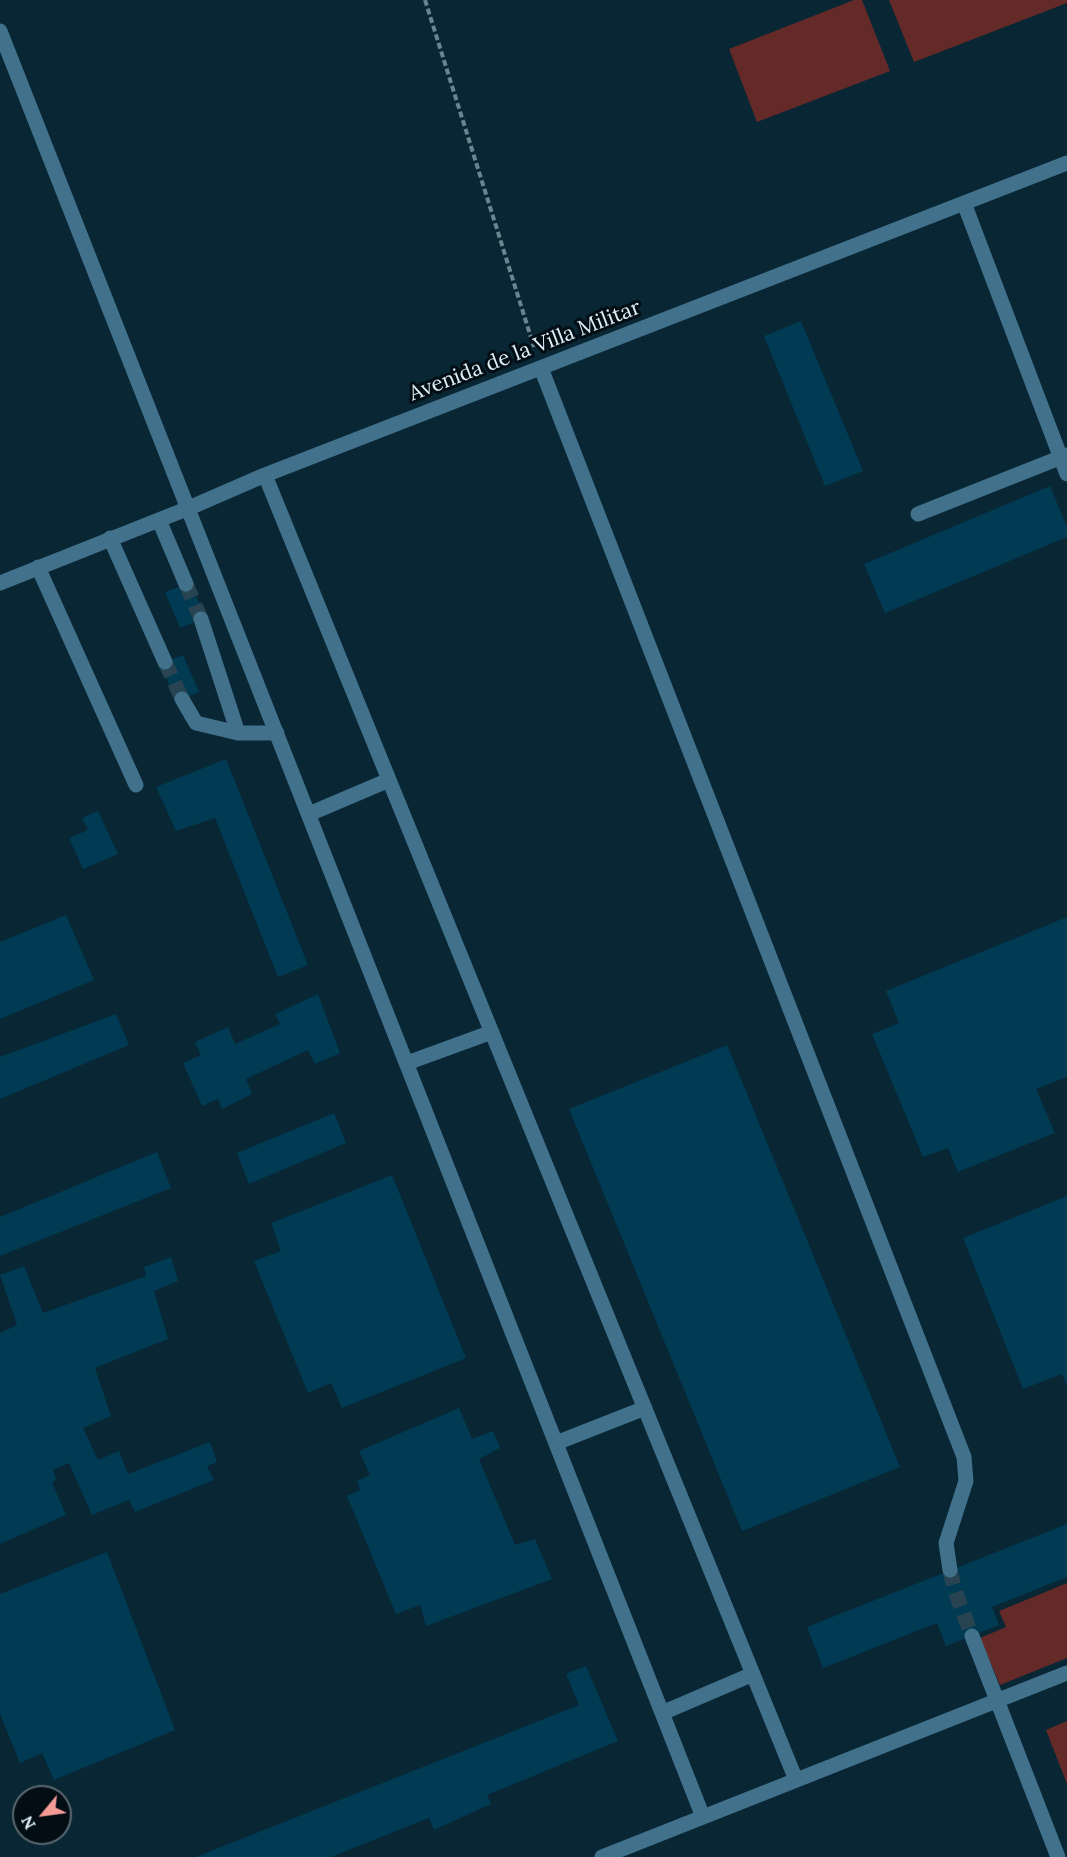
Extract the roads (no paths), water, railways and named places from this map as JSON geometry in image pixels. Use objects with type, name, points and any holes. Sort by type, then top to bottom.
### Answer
[{"type":"street","points":[[0,31],[703,1817]]},
{"type":"street","name":"Avenida de la Villa Militar","points":[[0,583],[189,508],[265,475],[1067,163]]},
{"type":"street","points":[[964,203],[1064,456],[1067,474]]},
{"type":"street","points":[[541,368],[964,1457],[966,1481],[946,1543],[950,1570]]},
{"type":"street","points":[[918,514],[1064,456]]},
{"type":"street","points":[[265,475],[796,1780]]},
{"type":"street","points":[[159,520],[186,584]]},
{"type":"street","points":[[110,538],[165,662]]},
{"type":"street","points":[[38,567],[136,785]]},
{"type":"street","points":[[201,620],[238,733]]},
{"type":"street","points":[[182,699],[196,723],[238,733],[277,733]]},
{"type":"street","points":[[309,814],[389,780]]},
{"type":"street","points":[[407,1063],[492,1032]]},
{"type":"street","points":[[556,1443],[645,1408]]},
{"type":"street","points":[[972,1636],[1058,1857]]},
{"type":"street","points":[[602,1857],[1067,1673]]},
{"type":"street","points":[[662,1713],[753,1674]]},
{"type":"tunnel","points":[[186,584],[201,619]]},
{"type":"tunnel","points":[[165,662],[182,699]]},
{"type":"tunnel","points":[[950,1570],[955,1591],[972,1636]]}]
